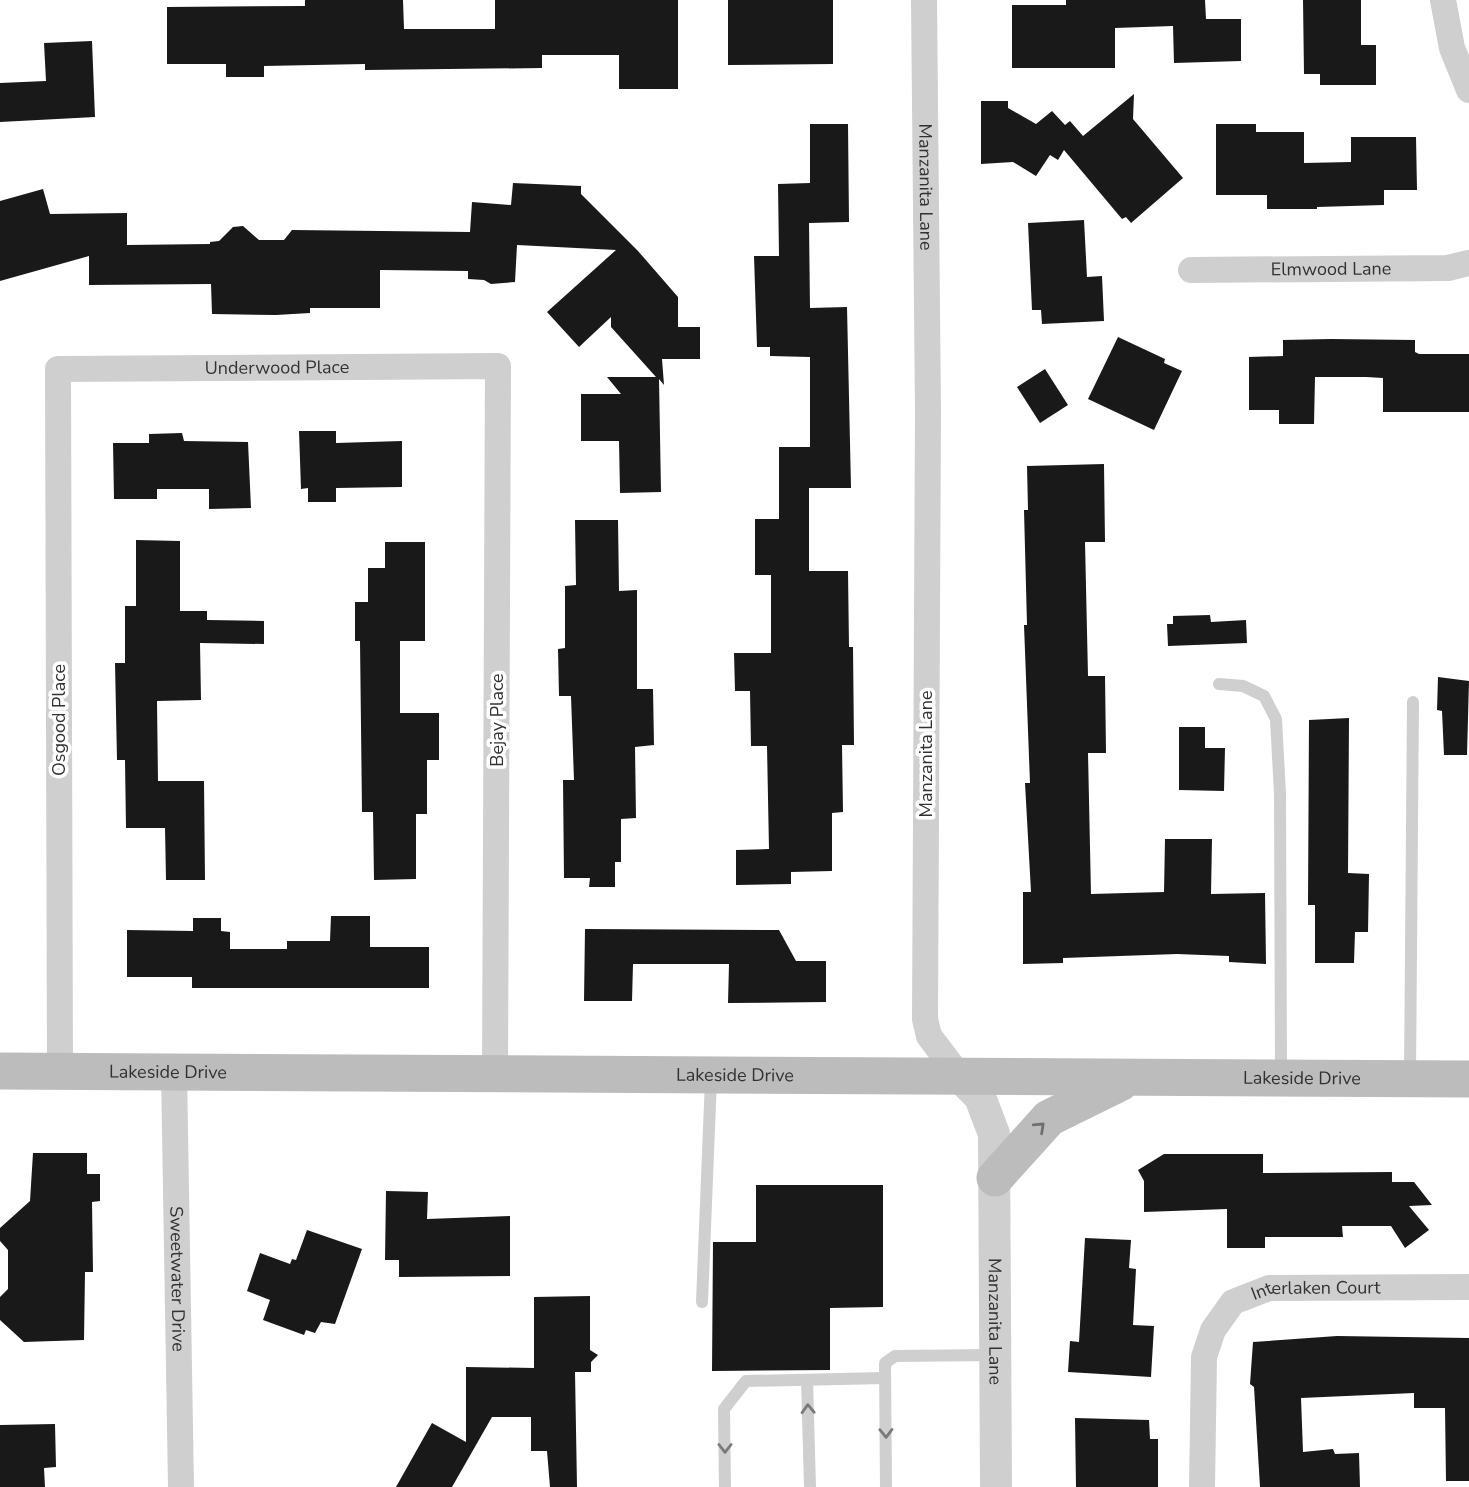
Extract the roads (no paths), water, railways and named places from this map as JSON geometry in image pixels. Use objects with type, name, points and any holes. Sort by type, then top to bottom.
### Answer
[{"type":"main road","name":"Lakeside Drive","points":[[0,1071],[1469,1079]]},
{"type":"main road","points":[[995,1178],[1049,1118],[1128,1079]]},
{"type":"street","name":"Manzanita Lane","points":[[924,0],[928,412],[925,1018],[929,1036],[961,1078],[980,1097],[990,1120],[995,1178],[996,1487]]},
{"type":"street","points":[[1443,0],[1452,48],[1469,90]]},
{"type":"street","name":"Elmwood Lane","points":[[1191,270],[1448,268],[1469,262]]},
{"type":"street","name":"Underwood Place","points":[[58,369],[498,366]]},
{"type":"street","name":"Bejay Place","points":[[495,1074],[498,366]]},
{"type":"street","name":"Osgood Place","points":[[58,369],[60,1072]]},
{"type":"street","name":"Sweetwater Drive","points":[[174,1071],[181,1487]]},
{"type":"street","name":"Interlaken Court","points":[[1202,1487],[1204,1357],[1213,1329],[1233,1302],[1269,1287],[1469,1287]]},
{"type":"lane","points":[[1219,684],[1243,685],[1265,696],[1276,719],[1280,794],[1282,1079]]},
{"type":"lane","points":[[1410,1079],[1413,702]]},
{"type":"lane","points":[[702,1302],[711,1075]]},
{"type":"lane","points":[[886,1487],[885,1363],[895,1356],[996,1355]]},
{"type":"lane","points":[[725,1487],[724,1409],[746,1381],[885,1378]]},
{"type":"lane","points":[[807,1380],[810,1487]]}]
